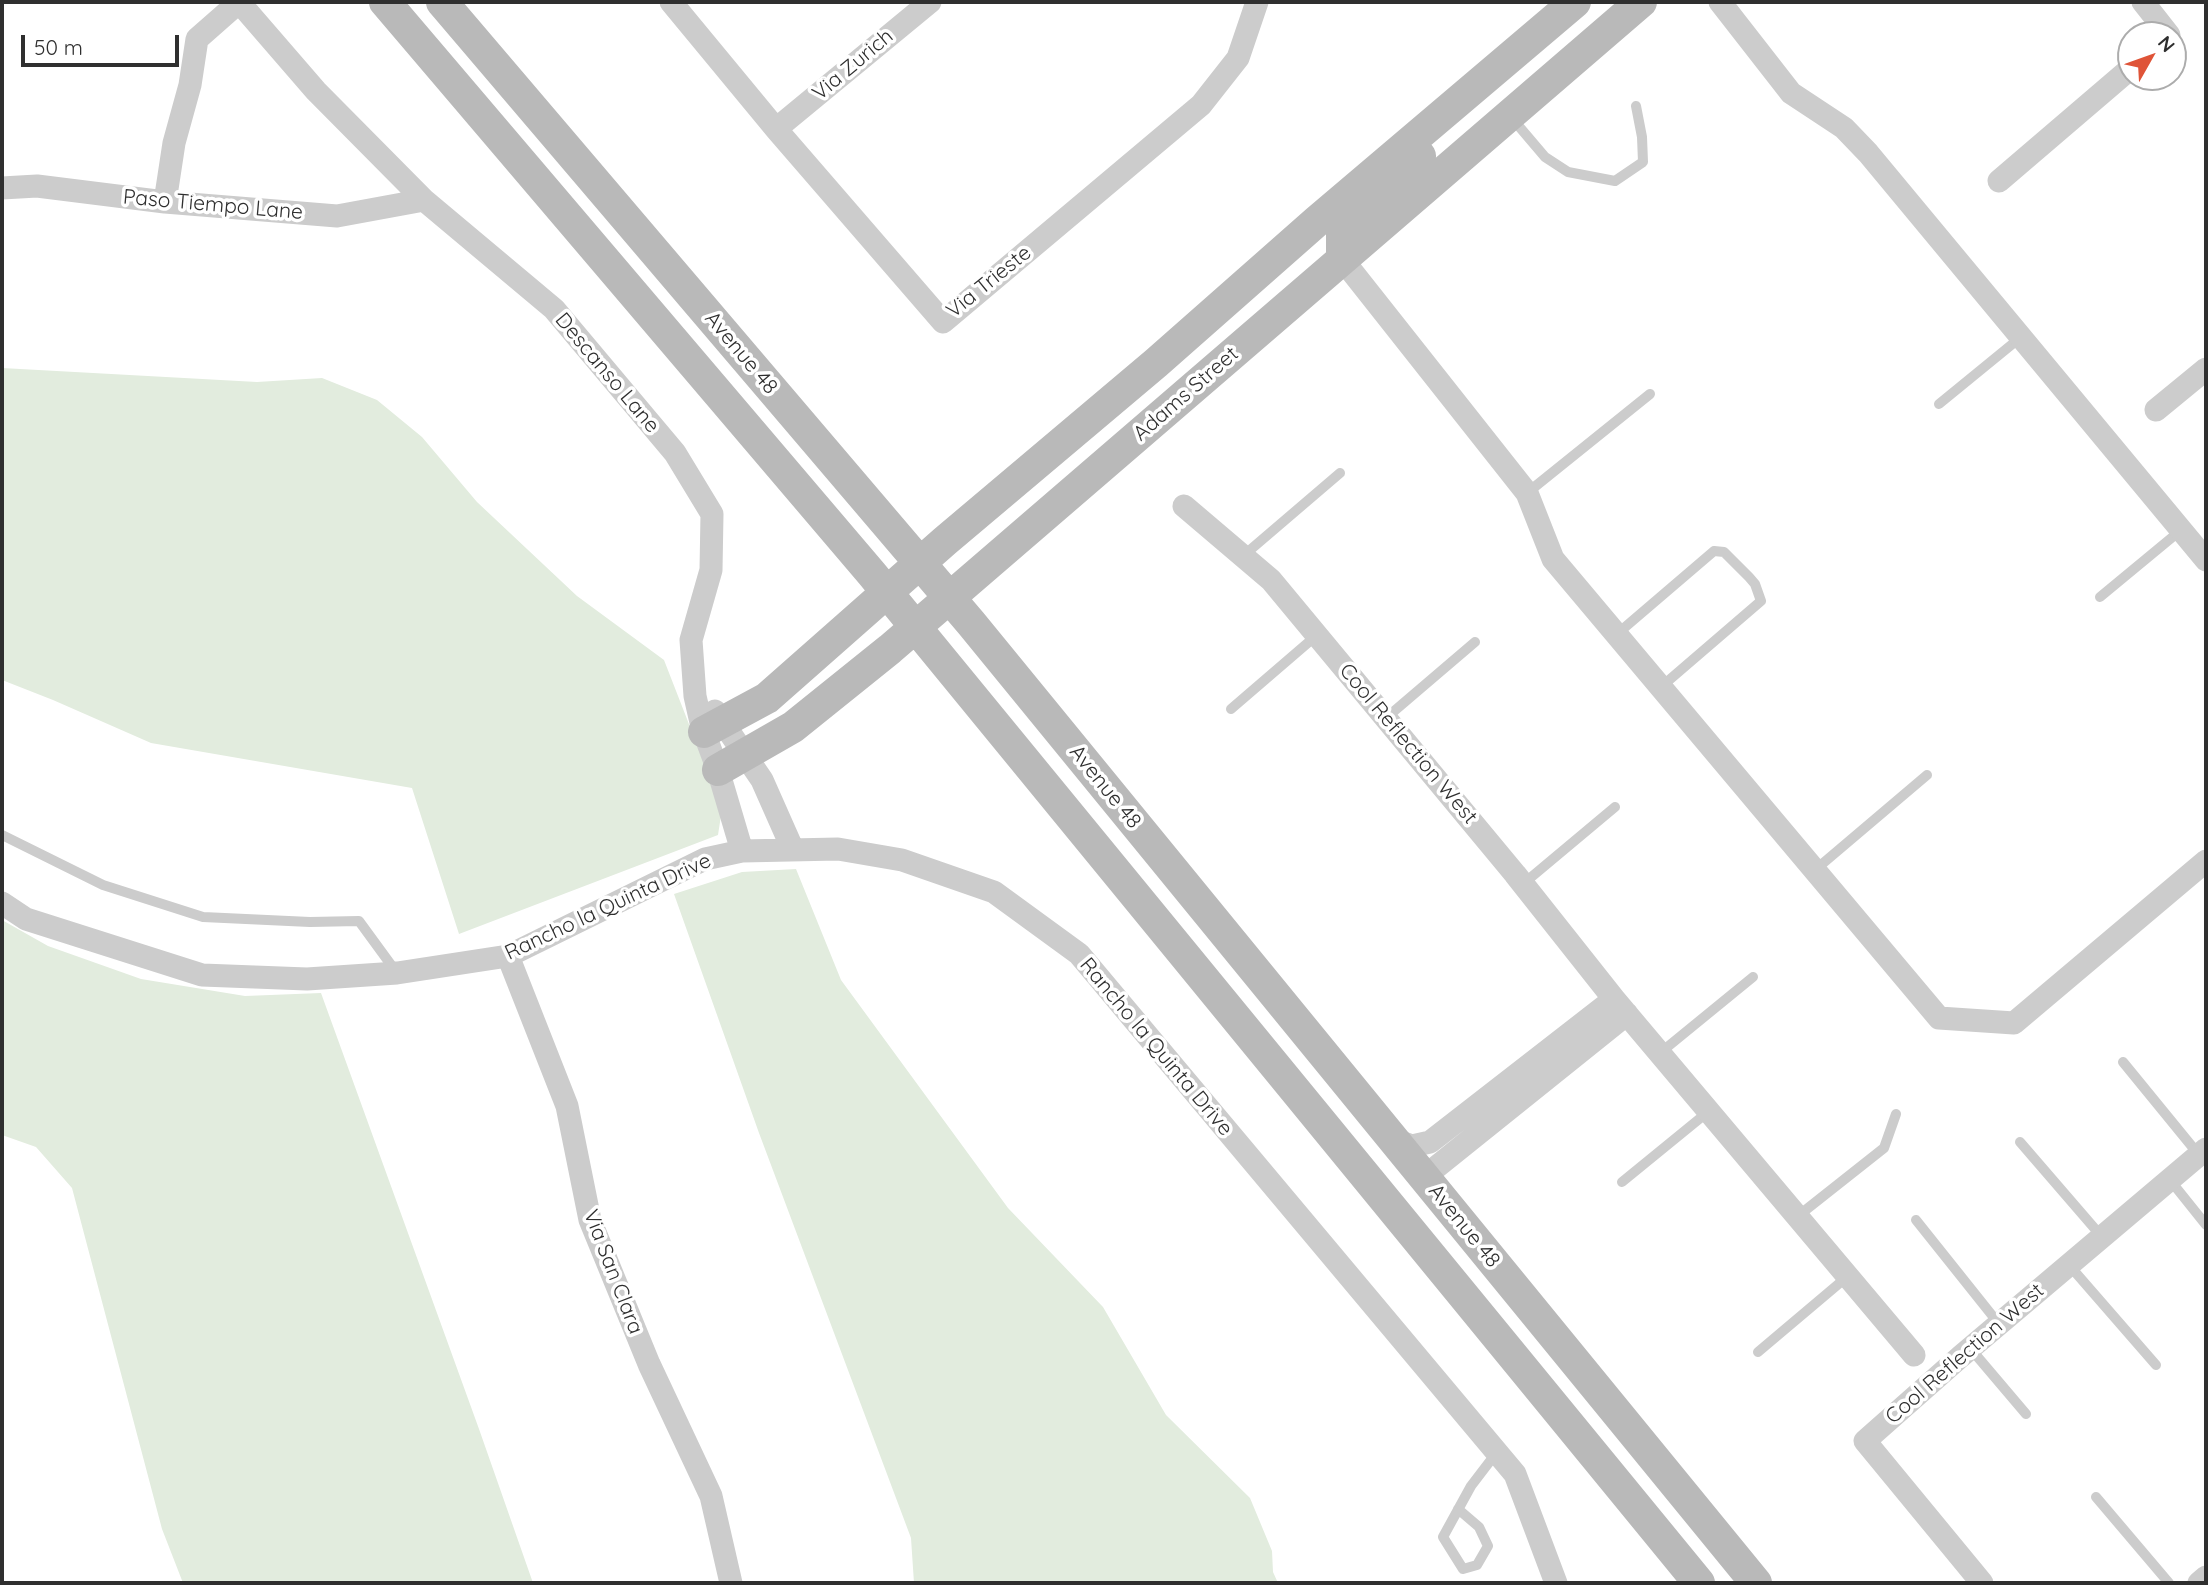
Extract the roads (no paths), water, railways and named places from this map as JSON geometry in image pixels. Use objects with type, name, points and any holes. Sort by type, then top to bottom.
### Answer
[{"type":"main road","name":"Avenue 48","points":[[385,2],[888,593],[1699,1583]]},
{"type":"main road","name":"Avenue 48","points":[[442,2],[948,597],[1756,1583]]},
{"type":"main road","name":"Adams Street","points":[[714,727],[767,698],[1156,363],[1317,220],[1575,2]]},
{"type":"main road","name":"Adams Street","points":[[718,770],[793,727],[915,627],[1641,2]]},
{"type":"main road","points":[[1342,259],[1342,230],[1418,163],[1426,128]]},
{"type":"main road","points":[[1221,999],[1278,1038],[1384,1166],[1406,1177],[1424,1177]]},
{"type":"street","points":[[165,202],[174,143],[190,85],[197,39],[239,2]]},
{"type":"street","name":"Descanso Lane","points":[[239,2],[316,91],[424,200],[554,309],[675,453],[712,514],[711,570],[691,640],[694,683],[714,727]]},
{"type":"street","name":"Via Trieste","points":[[671,2],[776,129],[943,322],[1201,105],[1238,58],[1257,2]]},
{"type":"street","name":"Via Zurich","points":[[776,129],[930,2]]},
{"type":"street","points":[[1720,2],[1791,93],[1844,128],[1868,153],[2206,560]]},
{"type":"street","points":[[2143,2],[2158,21]]},
{"type":"street","points":[[1999,181],[2117,80]]},
{"type":"street","name":"Paso Tiempo Lane","points":[[2,188],[37,186],[165,202],[337,216],[424,200]]},
{"type":"street","points":[[1342,259],[1527,493],[1553,559],[1939,1018],[2014,1023],[2206,861]]},
{"type":"street","points":[[2156,410],[2206,369]]},
{"type":"street","name":"Cool Reflection West","points":[[1184,506],[1271,580],[1523,884],[1620,1006],[1914,1355]]},
{"type":"street","points":[[714,727],[746,755],[762,780],[793,850]]},
{"type":"street","points":[[714,727],[718,770],[742,851]]},
{"type":"street","name":"Rancho la Quinta Drive","points":[[2,903],[26,919],[202,975],[307,979],[397,973],[508,956],[705,859],[742,851],[838,849],[902,860],[994,892],[1079,954],[1516,1474],[1556,1583]]},
{"type":"street","name":"Via San Clara","points":[[508,956],[566,1107],[590,1220],[649,1364],[711,1496],[731,1583]]},
{"type":"street","points":[[1393,1139],[1412,1146],[1430,1142],[1620,1006]]},
{"type":"street","points":[[1424,1177],[1620,1006]]},
{"type":"street","name":"Cool Reflection West","points":[[1982,1583],[1865,1441],[1970,1348],[2203,1152]]},
{"type":"street","points":[[2199,1583],[2206,1577]]},
{"type":"lane","points":[[1510,115],[1545,157],[1568,172],[1615,181],[1643,162],[1642,137],[1636,106]]},
{"type":"lane","points":[[1939,404],[2021,337]]},
{"type":"lane","points":[[1527,493],[1650,394]]},
{"type":"lane","points":[[1243,556],[1340,473]]},
{"type":"lane","points":[[2100,597],[2181,530]]},
{"type":"lane","points":[[1617,634],[1714,551],[1724,552],[1755,584],[1762,601],[1661,687]]},
{"type":"lane","points":[[1231,709],[1317,635]]},
{"type":"lane","points":[[1386,718],[1475,642]]},
{"type":"lane","points":[[1815,870],[1927,775]]},
{"type":"lane","points":[[1523,884],[1615,807]]},
{"type":"lane","points":[[2,835],[103,885],[203,917],[310,922],[359,921],[397,973]]},
{"type":"lane","points":[[1660,1053],[1753,977]]},
{"type":"lane","points":[[2123,1062],[2203,1152]]},
{"type":"lane","points":[[1622,1182],[1709,1111]]},
{"type":"lane","points":[[1798,1216],[1884,1148],[1896,1115]]},
{"type":"lane","points":[[2020,1142],[2102,1237]]},
{"type":"lane","points":[[2170,1180],[2206,1225]]},
{"type":"lane","points":[[1916,1220],[1999,1324]]},
{"type":"lane","points":[[2069,1265],[2156,1365]]},
{"type":"lane","points":[[1758,1352],[1848,1276]]},
{"type":"lane","points":[[1970,1348],[2026,1414]]},
{"type":"lane","points":[[1458,1509],[1479,1527],[1488,1546],[1477,1565],[1462,1569],[1443,1537],[1458,1509],[1471,1486],[1497,1452]]},
{"type":"lane","points":[[2096,1497],[2169,1583]]}]
